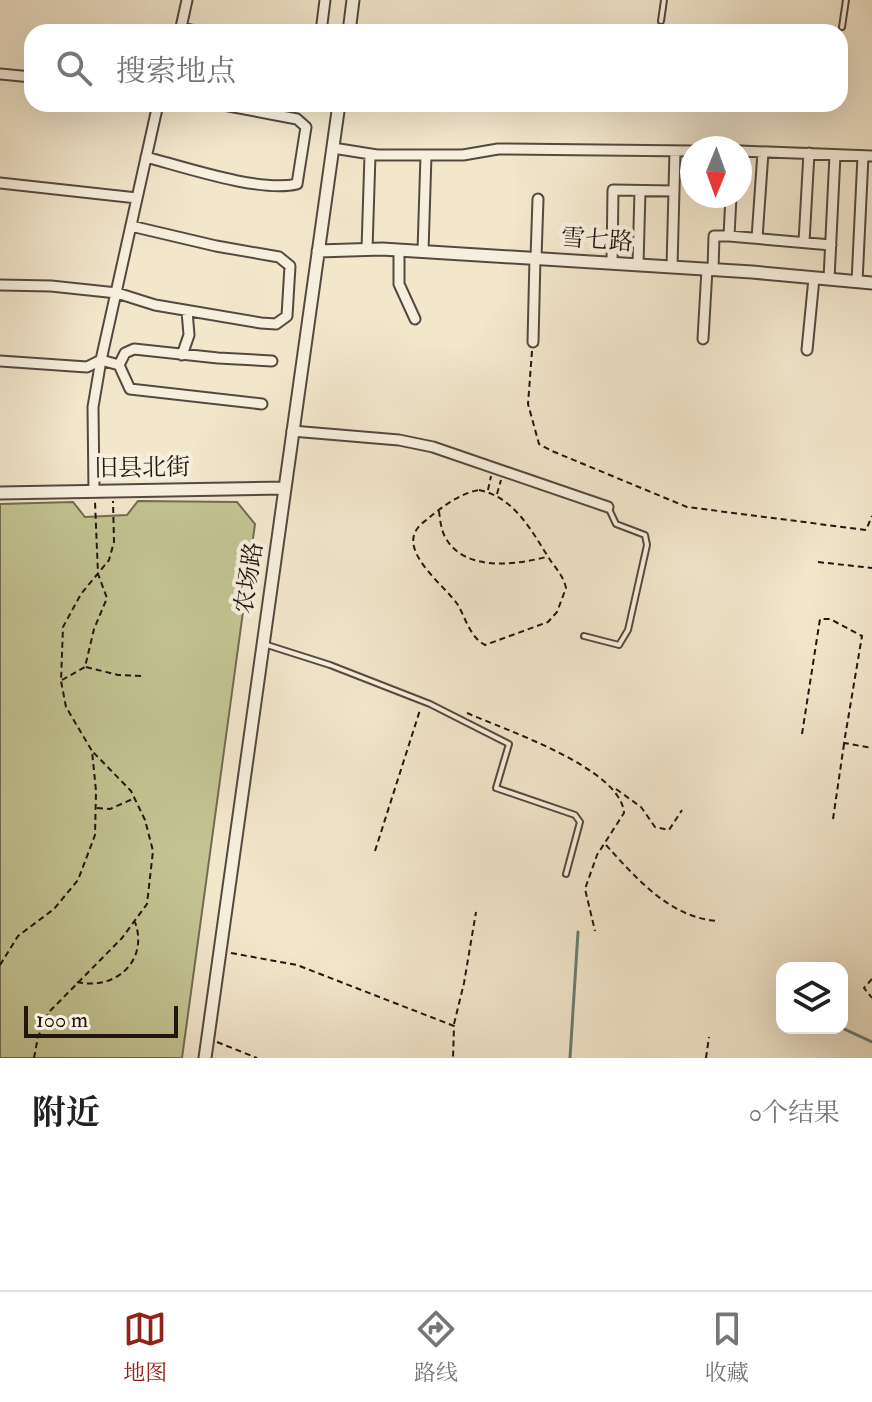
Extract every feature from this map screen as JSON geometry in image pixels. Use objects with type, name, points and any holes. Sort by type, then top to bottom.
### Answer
[{"type":"street","points":[[182,24],[187,0]]},
{"type":"street","points":[[322,24],[325,0]]},
{"type":"street","points":[[350,24],[353,0]]},
{"type":"street","points":[[0,74],[24,76]]},
{"type":"street","points":[[94,491],[93,407],[156,112]]},
{"type":"street","points":[[146,157],[244,181],[287,187],[297,184],[306,127],[297,119],[260,112]]},
{"type":"street","name":"农场路","points":[[205,1058],[338,112]]},
{"type":"street","points":[[333,148],[370,155],[463,155],[521,149],[680,151]]},
{"type":"street","points":[[672,267],[675,151]]},
{"type":"street","points":[[752,152],[868,156],[857,282]]},
{"type":"street","points":[[757,238],[763,152]]},
{"type":"street","points":[[804,242],[809,153]]},
{"type":"street","points":[[367,249],[370,155]]},
{"type":"street","points":[[423,251],[426,155]]},
{"type":"street","points":[[829,279],[835,155]]},
{"type":"street","points":[[0,183],[137,198]]},
{"type":"street","points":[[612,263],[613,190],[674,191]]},
{"type":"street","points":[[638,265],[640,191]]},
{"type":"street","points":[[533,342],[538,199]]},
{"type":"street","points":[[729,236],[730,208]]},
{"type":"street","points":[[0,285],[51,286],[117,293],[187,311],[276,324],[287,316],[290,266],[279,257],[131,226]]},
{"type":"street","points":[[703,339],[714,236],[831,245]]},
{"type":"street","points":[[399,250],[399,284],[415,319]]},
{"type":"street","name":"雪七路","points":[[318,251],[423,251],[872,283]]},
{"type":"street","points":[[807,350],[814,278]]},
{"type":"street","points":[[182,355],[189,335],[187,311]]},
{"type":"street","points":[[119,365],[125,353],[134,349],[272,361]]},
{"type":"street","points":[[0,361],[87,367],[101,360],[119,365],[130,389],[262,404]]},
{"type":"street","points":[[292,431],[399,440],[433,447],[608,507]]},
{"type":"street","name":"旧县北街","points":[[0,493],[285,488]]},
{"type":"lane","points":[[661,21],[664,0]]},
{"type":"lane","points":[[842,24],[846,0]]},
{"type":"lane","points":[[584,636],[619,645],[628,630],[647,545],[645,535],[616,524],[608,507]]},
{"type":"lane","points":[[262,644],[330,665],[423,701],[509,744],[496,788],[575,815],[580,822],[566,874]]},
{"type":"path","points":[[533,342],[528,404],[539,444],[552,451],[687,507],[866,530],[872,516]]},
{"type":"path","points":[[488,492],[498,469]]},
{"type":"path","points":[[497,495],[498,469]]},
{"type":"path","points":[[34,1058],[38,1037],[49,1012],[122,938],[147,904],[153,851],[145,820],[131,791],[92,751],[66,707],[61,681],[63,627],[81,594],[109,560],[114,542],[113,490]]},
{"type":"path","points":[[85,667],[87,650],[107,598],[98,574],[94,491]]},
{"type":"path","points":[[467,492],[488,492],[497,495],[520,516],[540,540],[566,588],[557,612],[548,622],[503,636],[493,643],[481,644],[458,606],[416,556],[413,538],[417,528],[438,510],[467,492]]},
{"type":"path","points":[[438,510],[445,539],[471,557],[492,564],[511,565],[547,557]]},
{"type":"path","points":[[818,562],[872,568]]},
{"type":"path","points":[[802,734],[820,619],[830,619],[862,636],[833,819]]},
{"type":"path","points":[[61,681],[85,667],[118,675],[143,676]]},
{"type":"path","points":[[375,851],[423,701]]},
{"type":"path","points":[[466,713],[562,755],[603,778],[641,807],[655,827],[669,830],[682,810]]},
{"type":"path","points":[[844,743],[872,748]]},
{"type":"path","points":[[0,965],[18,936],[54,909],[78,880],[95,835],[92,751]]},
{"type":"path","points":[[595,931],[585,889],[597,855],[624,813],[623,805],[611,786]]},
{"type":"path","points":[[95,808],[110,809],[135,798]]},
{"type":"path","points":[[605,844],[653,894],[700,920],[719,921]]},
{"type":"path","points":[[453,1058],[454,1026],[476,912]]},
{"type":"path","points":[[77,981],[90,985],[104,983],[127,970],[139,949],[140,937],[134,921]]},
{"type":"path","points":[[218,951],[297,965],[454,1026]]},
{"type":"path","points":[[872,979],[864,988],[872,998]]},
{"type":"path","points":[[706,1058],[709,1037]]},
{"type":"path","points":[[208,1038],[257,1058]]},
{"type":"green space","points":[[138,501],[237,502],[255,524],[182,1058],[0,1058],[0,504],[73,502],[85,517],[127,515]]},
{"type":"waterway","points":[[570,1058],[578,932]]},
{"type":"waterway","points":[[848,1031],[872,1042]]}]
